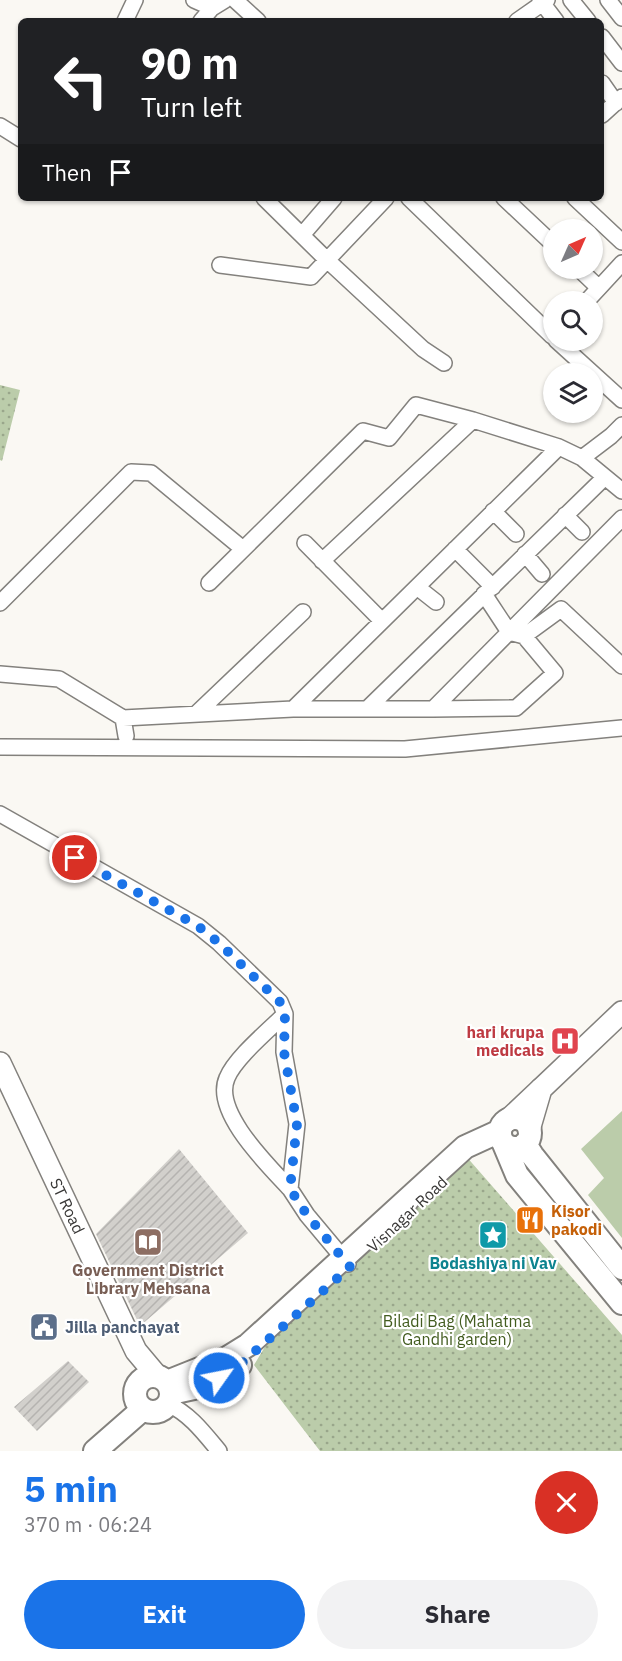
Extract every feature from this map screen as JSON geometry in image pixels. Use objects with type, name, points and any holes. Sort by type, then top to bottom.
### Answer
[{"type":"main road","points":[[620,1018],[541,1089],[511,1135],[517,1175],[622,1303]]},
{"type":"main road","name":"ST Road","points":[[0,1063],[136,1351],[161,1387]]},
{"type":"main road","name":"ST Road","points":[[0,1085],[161,1387]]},
{"type":"main road","points":[[511,1135],[546,1173],[622,1268]]},
{"type":"main road","name":"Visnagar Road","points":[[95,1451],[143,1409],[154,1412],[165,1408],[161,1387],[227,1358],[248,1345],[465,1160],[511,1135]]},
{"type":"street","points":[[126,18],[135,0]]},
{"type":"street","points":[[194,0],[212,8]]},
{"type":"street","points":[[204,18],[212,8],[225,0]]},
{"type":"street","points":[[235,0],[255,18]]},
{"type":"street","points":[[571,0],[586,18]]},
{"type":"street","points":[[608,0],[622,18]]},
{"type":"street","points":[[521,18],[543,1],[554,18]]},
{"type":"street","points":[[604,40],[622,63]]},
{"type":"street","points":[[604,85],[619,100],[604,113]]},
{"type":"street","points":[[0,126],[18,137]]},
{"type":"street","points":[[267,201],[423,349],[444,363]]},
{"type":"street","points":[[302,235],[331,201]]},
{"type":"street","points":[[220,265],[311,277],[383,201]]},
{"type":"street","points":[[412,201],[543,326]]},
{"type":"street","points":[[507,201],[543,235]]},
{"type":"street","points":[[578,201],[622,242]]},
{"type":"street","points":[[595,291],[622,263]]},
{"type":"street","points":[[589,279],[598,288]]},
{"type":"street","points":[[569,351],[622,400]]},
{"type":"street","points":[[209,583],[363,431],[389,438],[416,405],[559,447],[582,458],[622,491]]},
{"type":"street","points":[[322,561],[473,420]]},
{"type":"street","points":[[582,458],[622,425]]},
{"type":"street","points":[[293,709],[559,447]]},
{"type":"street","points":[[0,603],[131,472],[151,473],[243,549]]},
{"type":"street","points":[[367,709],[605,477]]},
{"type":"street","points":[[493,512],[516,534]]},
{"type":"street","points":[[565,515],[582,532]]},
{"type":"street","points":[[433,709],[509,632],[619,528]]},
{"type":"street","points":[[305,543],[382,621]]},
{"type":"street","points":[[0,674],[59,679],[123,718],[293,709],[516,708],[555,673],[524,636],[509,632],[489,590],[455,549]]},
{"type":"street","points":[[525,554],[542,574]]},
{"type":"street","points":[[417,587],[436,603]]},
{"type":"street","points":[[524,636],[561,609],[622,666]]},
{"type":"street","points":[[196,714],[303,612]]},
{"type":"street","points":[[123,718],[126,736]]},
{"type":"street","points":[[0,747],[405,749],[622,728]]},
{"type":"street","points":[[0,814],[198,926],[219,943],[280,1002],[285,1014],[284,1052],[297,1124],[290,1189]]},
{"type":"street","points":[[285,1014],[237,1063],[226,1079],[227,1102],[235,1124],[290,1189],[307,1215],[346,1263]]},
{"type":"street","points":[[161,1387],[219,1451]]},
{"type":"green space","points":[[0,385],[20,390],[2,461],[0,460]]},
{"type":"green space","points":[[622,1111],[622,1238],[588,1195],[604,1178],[581,1149]]},
{"type":"green space","name":"Biladi Bag (Mahatma Gandhi garden)","points":[[465,1155],[622,1335],[622,1451],[320,1451],[254,1365],[269,1340]]},
{"type":"building","points":[[179,1149],[248,1233],[140,1326],[96,1234]]},
{"type":"building","points":[[68,1361],[89,1382],[37,1431],[14,1407]]},
{"type":"place","name":"hari krupa medicals","points":[[565,1041]]},
{"type":"place","name":"Kisor pakodi","points":[[530,1220]]},
{"type":"place","name":"Bodashiya ni Vav","points":[[493,1235]]},
{"type":"place","name":"Government District Library Mehsana","points":[[148,1242]]},
{"type":"place","name":"Jilla panchayat","points":[[44,1327]]},
{"type":"route","points":[[75,858],[198,926],[219,943],[280,1002],[285,1014],[284,1052],[297,1124],[290,1189],[307,1215],[350,1267],[234,1370],[219,1378]]}]
